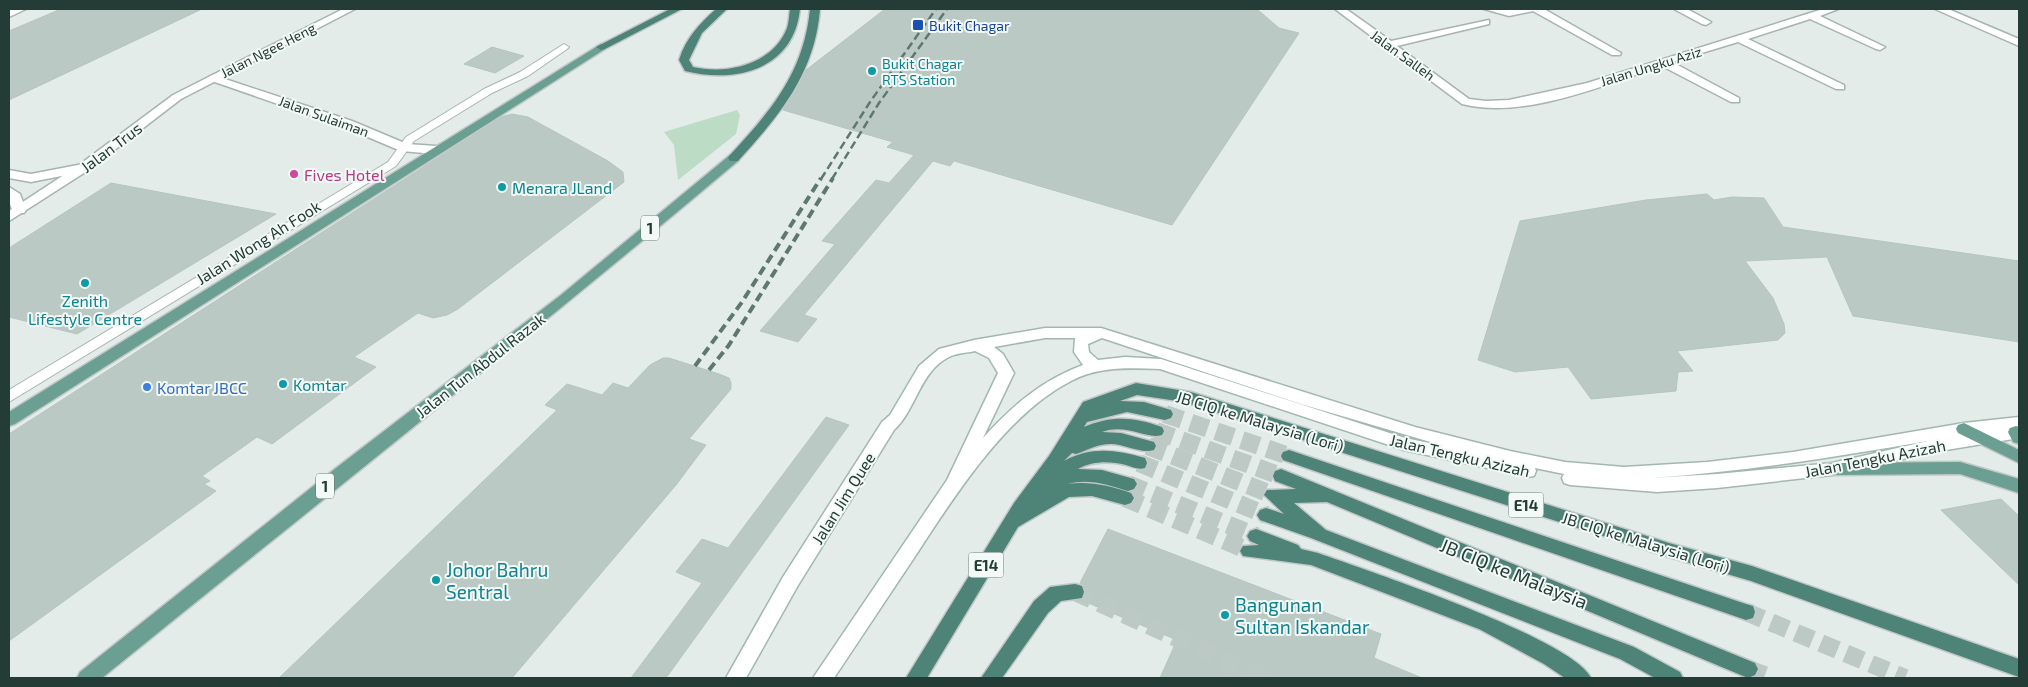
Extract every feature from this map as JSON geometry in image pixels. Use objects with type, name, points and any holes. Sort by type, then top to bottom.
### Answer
[{"type":"highway","points":[[601,47],[620,32],[658,9]]},
{"type":"highway","points":[[601,47],[677,9]]},
{"type":"highway","points":[[722,9],[705,23],[690,41],[684,60],[689,70],[702,74],[729,74],[754,66],[779,50],[790,34],[795,9]]},
{"type":"highway","name":"Jalan Tun Abdul Razak","points":[[734,158],[769,121],[782,102],[810,46],[815,27],[815,9]]},
{"type":"highway","name":"JB CIQ ke Malaysia (Lori)","points":[[1053,462],[1089,406],[1136,389],[1185,396],[1669,550],[1752,574],[2019,668]]},
{"type":"highway","name":"JB CIQ ke Malaysia (Lori)","points":[[1078,422],[1120,405],[1144,407],[1165,414]]},
{"type":"highway","name":"E14","points":[[916,678],[1015,518],[1053,462],[1089,431],[1112,422],[1136,423],[1156,431]]},
{"type":"highway","name":"E14","points":[[1053,462],[1079,447],[1101,438],[1127,438],[1148,446]]},
{"type":"highway","name":"E14","points":[[1034,489],[1070,464],[1092,455],[1118,456],[1139,463]]},
{"type":"highway","name":"JB CIQ ke Malaysia (Lori)","points":[[1289,456],[1746,612]]},
{"type":"highway","name":"JB CIQ ke Malaysia","points":[[1281,476],[1748,669]]},
{"type":"highway","name":"E14","points":[[1015,518],[1049,497],[1072,488],[1127,491]]},
{"type":"highway","points":[[1320,535],[1273,495],[1331,498]]},
{"type":"highway","points":[[1266,515],[1627,653],[1673,678]]},
{"type":"highway","points":[[1252,544],[1312,558],[1486,623],[1551,658],[1581,678]]},
{"type":"highway","points":[[992,678],[1041,606],[1057,593],[1075,592]]},
{"type":"main road","name":"Jalan Wong Ah Fook","points":[[9,420],[601,47]]},
{"type":"main road","name":"Jalan Tun Abdul Razak","points":[[87,678],[334,479],[566,298],[734,158]]},
{"type":"main road","points":[[1964,429],[2019,457]]},
{"type":"main road","points":[[1832,469],[1960,468],[2019,486]]},
{"type":"street","points":[[9,14],[21,9]]},
{"type":"street","name":"Jalan Ngee Heng","points":[[212,78],[350,9]]},
{"type":"street","name":"Jalan Salleh","points":[[1340,9],[1466,102]]},
{"type":"street","points":[[1489,9],[1509,12],[1530,9]]},
{"type":"street","points":[[1537,9],[1616,52]]},
{"type":"street","points":[[1679,9],[1706,22]]},
{"type":"street","name":"Jalan Ungku Aziz","points":[[1466,102],[1487,106],[1523,102],[1582,87],[1833,9]]},
{"type":"street","points":[[1940,9],[2019,43]]},
{"type":"street","points":[[1814,15],[1883,46]]},
{"type":"street","points":[[1388,45],[1485,22]]},
{"type":"street","points":[[1740,39],[1840,87]]},
{"type":"street","points":[[9,397],[392,164],[414,137],[488,91],[524,74],[564,46]]},
{"type":"street","points":[[1663,62],[1735,100]]},
{"type":"street","name":"Jalan Sulaiman","points":[[212,78],[348,124],[405,148],[436,150]]},
{"type":"street","name":"Jalan Trus","points":[[14,214],[83,168],[177,97],[212,78]]},
{"type":"street","points":[[9,174],[31,178],[83,168]]},
{"type":"street","points":[[9,192],[14,194],[14,214]]},
{"type":"street","name":"Jalan Tengku Azizah","points":[[974,346],[1045,333],[1101,333],[1136,342],[1307,400],[1415,433],[1510,457],[1564,468],[1624,473],[1707,468],[1793,458],[1964,429],[2019,431]]},
{"type":"street","points":[[1094,365],[1083,358],[1080,352],[1081,341],[1101,333]]},
{"type":"street","points":[[823,678],[954,483],[1006,373],[1000,358],[992,351],[974,346]]},
{"type":"street","name":"Jalan Jim Quee","points":[[736,678],[790,582],[888,426],[896,419],[924,370],[944,353],[974,346]]},
{"type":"street","name":"Jalan Tengku Azizah","points":[[954,483],[1013,416],[1044,389],[1064,376],[1094,365],[1134,360],[1161,364],[1404,444],[1554,476],[1602,482],[1657,485],[1832,469],[1934,446],[2019,431]]},
{"type":"green space","points":[[737,110],[740,115],[736,134],[678,180],[674,145],[664,132]]},
{"type":"building","points":[[61,9],[202,9],[9,100],[9,31]]},
{"type":"building","points":[[885,9],[1251,9],[1258,10],[1279,28],[1299,33],[1172,225],[954,161],[950,166],[933,161],[804,315],[817,319],[798,342],[760,331],[835,244],[822,241],[876,180],[889,183],[914,155],[887,147],[893,142],[783,110],[806,70]]},
{"type":"building","points":[[492,47],[524,56],[495,73],[464,64]]},
{"type":"building","name":"Komtar JBCC","points":[[512,114],[528,117],[608,161],[623,172],[624,182],[458,309],[447,315],[433,318],[418,313],[354,357],[376,367],[272,444],[257,437],[202,476],[210,481],[204,484],[216,491],[9,641],[9,434],[501,117]]},
{"type":"building","name":"Zenith Lifestyle Centre","points":[[111,183],[276,214],[77,334],[9,317],[9,248]]},
{"type":"building","points":[[1707,194],[1714,200],[1732,197],[1764,198],[1783,227],[2019,261],[2019,342],[1853,316],[1827,257],[1745,261],[1773,298],[1784,324],[1785,333],[1778,340],[1677,351],[1693,371],[1678,372],[1676,391],[1591,399],[1568,367],[1515,372],[1478,360],[1520,221],[1646,200]]},
{"type":"building","name":"Johor Bahru Sentral","points":[[663,358],[669,358],[729,378],[731,389],[689,439],[706,445],[676,485],[512,678],[279,678],[557,410],[545,405],[567,384],[602,395],[613,383],[628,388],[650,365]]},
{"type":"building","points":[[826,417],[849,425],[666,678],[631,678],[702,583],[676,572],[702,539],[728,548]]},
{"type":"building","points":[[2001,499],[2019,516],[2019,585],[1941,510]]},
{"type":"building","name":"Bangunan Sultan Iskandar","points":[[1108,529],[1381,634],[1374,658],[1422,678],[1160,678],[1177,640],[1081,600],[1084,599],[1086,591],[1084,585],[1080,583]]},
{"type":"tunnel","points":[[1165,414],[1289,456]]},
{"type":"tunnel","points":[[1156,431],[1281,476]]},
{"type":"tunnel","points":[[1148,446],[1273,495]]},
{"type":"tunnel","points":[[1139,463],[1266,515]]},
{"type":"tunnel","points":[[1128,484],[1256,536]]},
{"type":"tunnel","points":[[1125,498],[1249,551]]},
{"type":"tunnel","points":[[1075,592],[1265,678]]},
{"type":"tunnel","points":[[1746,612],[1905,678]]},
{"type":"tunnel","points":[[1748,669],[1773,678]]},
{"type":"railway","points":[[821,179],[870,102],[936,9]]},
{"type":"railway","points":[[832,179],[879,103],[947,9]]},
{"type":"railway","points":[[695,366],[742,302],[821,178]]},
{"type":"railway","points":[[709,370],[729,345],[833,178]]},
{"type":"place","name":"Bukit Chagar","points":[[918,25]]},
{"type":"place","name":"Bukit Chagar RTS Station","points":[[872,71]]},
{"type":"place","name":"Fives Hotel","points":[[294,174]]},
{"type":"place","name":"Menara JLand","points":[[502,187]]},
{"type":"place","name":"Zenith Lifestyle Centre","points":[[85,283]]},
{"type":"place","name":"Komtar","points":[[283,384]]},
{"type":"place","name":"Komtar JBCC","points":[[147,387]]},
{"type":"place","name":"Johor Bahru Sentral","points":[[436,580]]},
{"type":"place","name":"Bangunan Sultan Iskandar","points":[[1225,615]]}]
